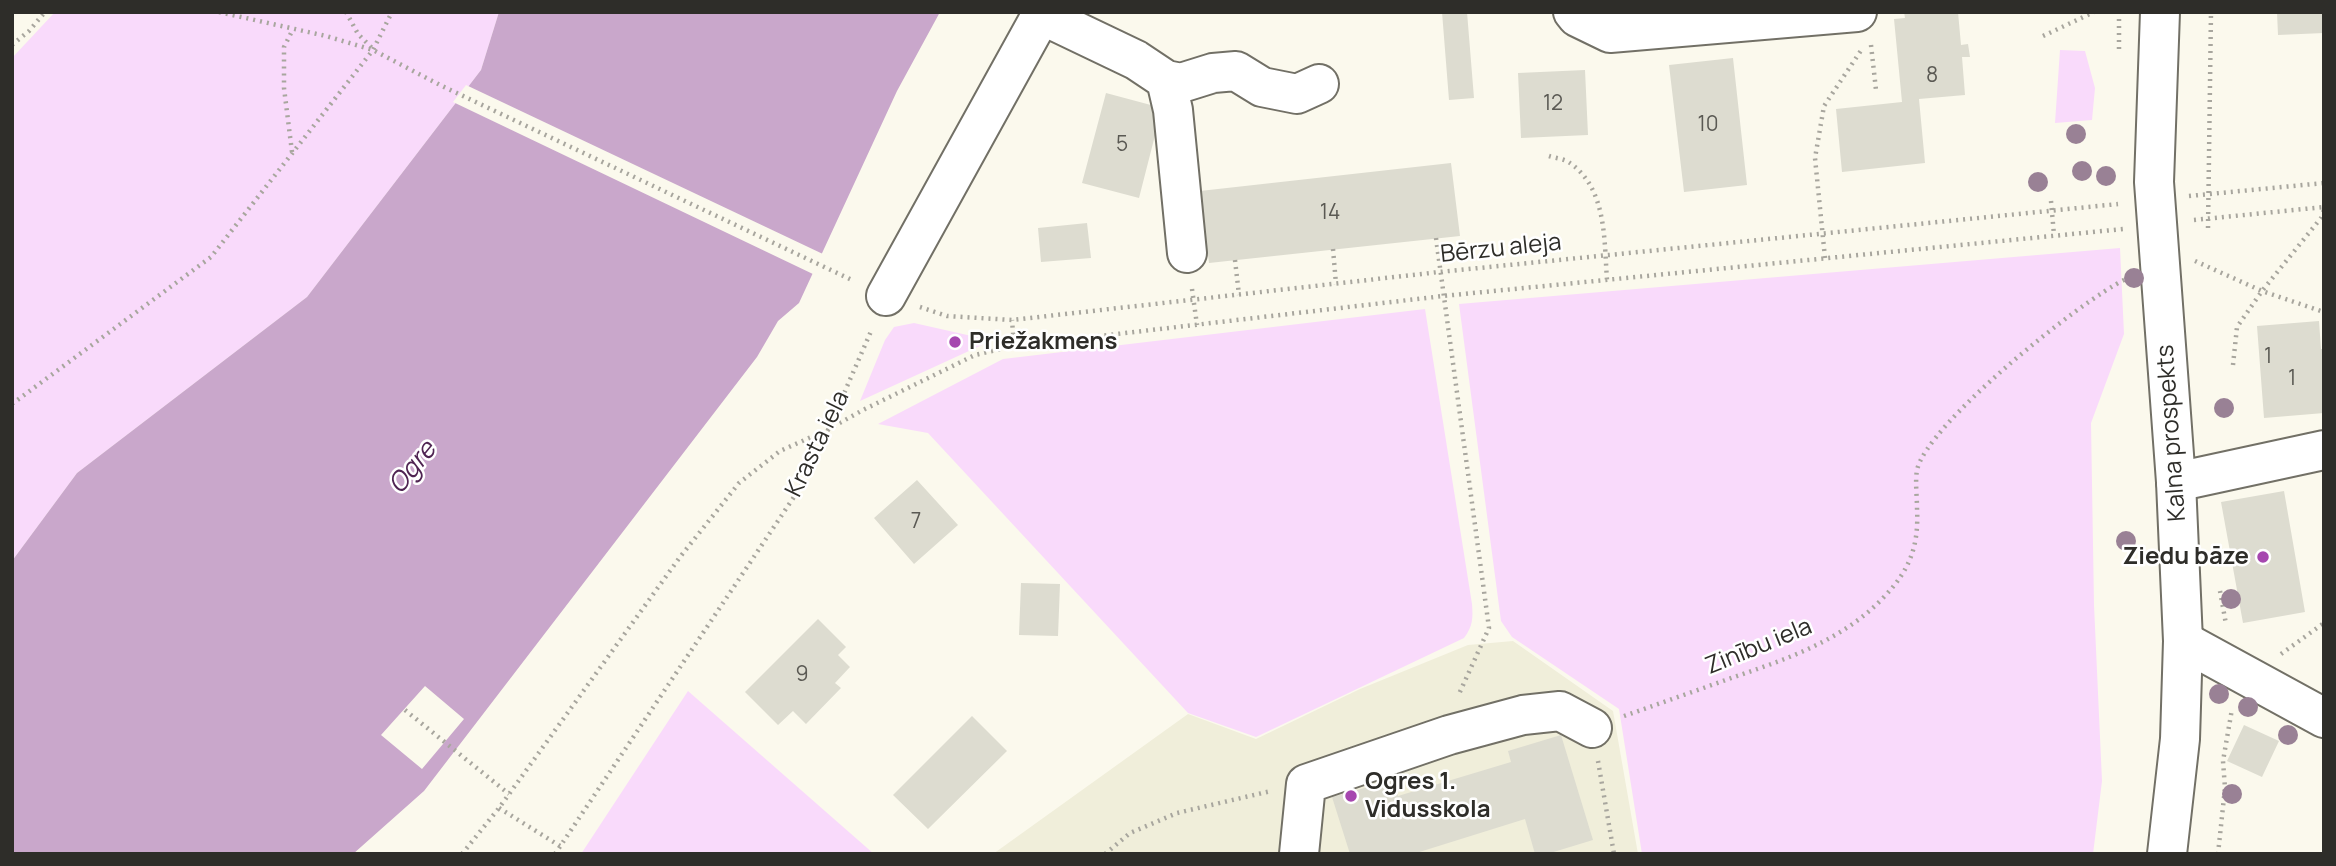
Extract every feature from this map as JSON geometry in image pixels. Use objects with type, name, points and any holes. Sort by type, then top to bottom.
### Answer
[{"type":"street","points":[[1573,12],[1577,17],[1610,33],[1857,12]]},
{"type":"street","name":"Kalna prospekts","points":[[2160,12],[2154,182],[2176,482],[2183,641],[2180,739],[2167,854]]},
{"type":"street","points":[[874,290],[1042,14],[1136,60],[1166,79],[1181,83],[1213,73],[1236,71],[1262,87],[1297,93],[1319,84]]},
{"type":"street","points":[[1166,79],[1173,110],[1187,253]]},
{"type":"street","points":[[2176,482],[2324,450]]},
{"type":"street","points":[[2183,641],[2324,718]]},
{"type":"street","points":[[1299,854],[1306,784],[1448,735],[1523,715],[1560,711],[1592,728]]},
{"type":"path","points":[[12,45],[29,31],[45,12]]},
{"type":"path","points":[[219,12],[326,36],[373,50]]},
{"type":"path","points":[[346,12],[358,34],[373,50]]},
{"type":"path","points":[[12,404],[211,257],[373,50],[392,12]]},
{"type":"path","points":[[2043,36],[2094,12]]},
{"type":"path","points":[[2208,228],[2211,12]]},
{"type":"path","points":[[292,153],[284,88],[284,47],[293,29]]},
{"type":"path","points":[[1825,258],[1815,158],[1824,106],[1870,37],[1876,89]]},
{"type":"path","name":"Bērzu aleja","points":[[373,50],[442,86],[874,290],[947,316],[1012,320],[1439,272],[2123,204]]},
{"type":"path","points":[[1549,156],[1569,162],[1590,185],[1602,214],[1606,280]]},
{"type":"path","points":[[2184,197],[2324,183]]},
{"type":"path","points":[[2051,201],[2054,235]]},
{"type":"path","points":[[2184,221],[2324,208],[2320,218],[2237,327],[2233,365]]},
{"type":"path","name":"Bērzu aleja","points":[[462,854],[499,808],[680,557],[738,483],[780,451],[975,355],[1014,346],[1443,296],[2125,228]]},
{"type":"path","points":[[1436,238],[1489,628],[1459,694]]},
{"type":"path","points":[[1332,249],[1336,284]]},
{"type":"path","points":[[2187,257],[2262,291],[2324,312]]},
{"type":"path","points":[[1235,260],[1239,295]]},
{"type":"path","name":"Zinību iela","points":[[1592,728],[1797,655],[1857,621],[1882,599],[1903,575],[1914,551],[1918,528],[1917,471],[1922,456],[1938,434],[1994,379],[2054,327],[2108,288],[2130,278]]},
{"type":"path","name":"Krasta iela","points":[[555,854],[808,476],[827,430],[874,290]]},
{"type":"path","points":[[1012,320],[1014,346]]},
{"type":"path","points":[[2218,854],[2225,788],[2223,761],[2233,704],[2242,673],[2324,623]]},
{"type":"path","points":[[405,710],[509,793]]},
{"type":"path","points":[[1592,728],[1614,854]]},
{"type":"path","points":[[1105,854],[1130,833],[1177,813],[1306,784]]},
{"type":"path","points":[[499,808],[560,846]]},
{"type":"shaded area","points":[[55,12],[499,12],[481,70],[307,297],[77,473],[12,561],[12,58]]},
{"type":"shaded area","points":[[2060,50],[2085,51],[2095,88],[2092,120],[2055,123]]},
{"type":"shaded area","points":[[2120,248],[2124,334],[2091,423],[2094,605],[2102,781],[2093,854],[1642,854],[1619,709],[1512,637],[1501,621],[1459,304]]},
{"type":"shaded area","points":[[1425,309],[1472,604],[1471,626],[1464,638],[1256,737],[1188,713],[928,433],[878,424],[1003,359]]},
{"type":"shaded area","points":[[914,323],[985,339],[982,345],[860,401],[885,340],[894,327]]},
{"type":"shaded area","name":"Ogres 1. Vidusskola","points":[[1513,641],[1613,711],[1638,854],[993,854],[1188,714],[1256,739],[1360,689],[1468,645]]},
{"type":"shaded area","points":[[688,691],[874,854],[581,854]]},
{"type":"water","name":"Ogre","points":[[499,12],[940,12],[897,91],[799,303],[778,321],[757,357],[424,791],[353,854],[12,854],[12,561],[77,473],[307,297],[481,70]]},
{"type":"pier","points":[[466,85],[825,255],[815,275],[453,102]]},
{"type":"pier","points":[[425,686],[464,719],[422,769],[381,735]]},
{"type":"building","points":[[1442,12],[1467,12],[1474,98],[1449,100]]},
{"type":"building","points":[[1904,12],[1958,12],[1961,45],[1968,44],[1970,57],[1962,57],[1965,95],[1919,99],[1925,163],[1842,172],[1836,109],[1902,102],[1894,19],[1905,18]]},
{"type":"building","points":[[2277,12],[2324,12],[2324,33],[2278,35]]},
{"type":"building","points":[[1733,58],[1747,185],[1684,192],[1669,65]]},
{"type":"building","points":[[1585,70],[1588,135],[1521,138],[1518,73]]},
{"type":"building","points":[[1106,93],[1162,108],[1139,198],[1082,183]]},
{"type":"building","points":[[1451,163],[1460,236],[1209,263],[1200,191]]},
{"type":"building","points":[[1087,223],[1091,258],[1041,262],[1038,228]]},
{"type":"building","points":[[2319,321],[2321,349],[2324,349],[2324,413],[2264,418],[2257,326]]},
{"type":"building","points":[[917,480],[958,525],[914,564],[874,518]]},
{"type":"building","name":"Ziedu bāze","points":[[2284,491],[2305,612],[2243,623],[2221,502]]},
{"type":"building","points":[[1021,583],[1060,584],[1058,636],[1019,635]]},
{"type":"building","points":[[818,619],[846,647],[838,655],[850,667],[835,683],[841,688],[806,724],[793,711],[778,725],[745,692]]},
{"type":"building","points":[[972,716],[1007,751],[928,829],[893,795]]},
{"type":"building","points":[[2244,725],[2279,741],[2262,777],[2227,761]]},
{"type":"building","points":[[1561,735],[1593,840],[1547,854],[1535,854],[1525,819],[1413,854],[1350,854],[1332,797],[1393,780],[1398,796],[1511,762],[1508,751]]},
{"type":"place","name":"Priežakmens","points":[[955,342]]},
{"type":"place","name":"Ziedu bāze","points":[[2263,557]]},
{"type":"place","name":"Ogres 1. Vidusskola","points":[[1351,796]]}]
